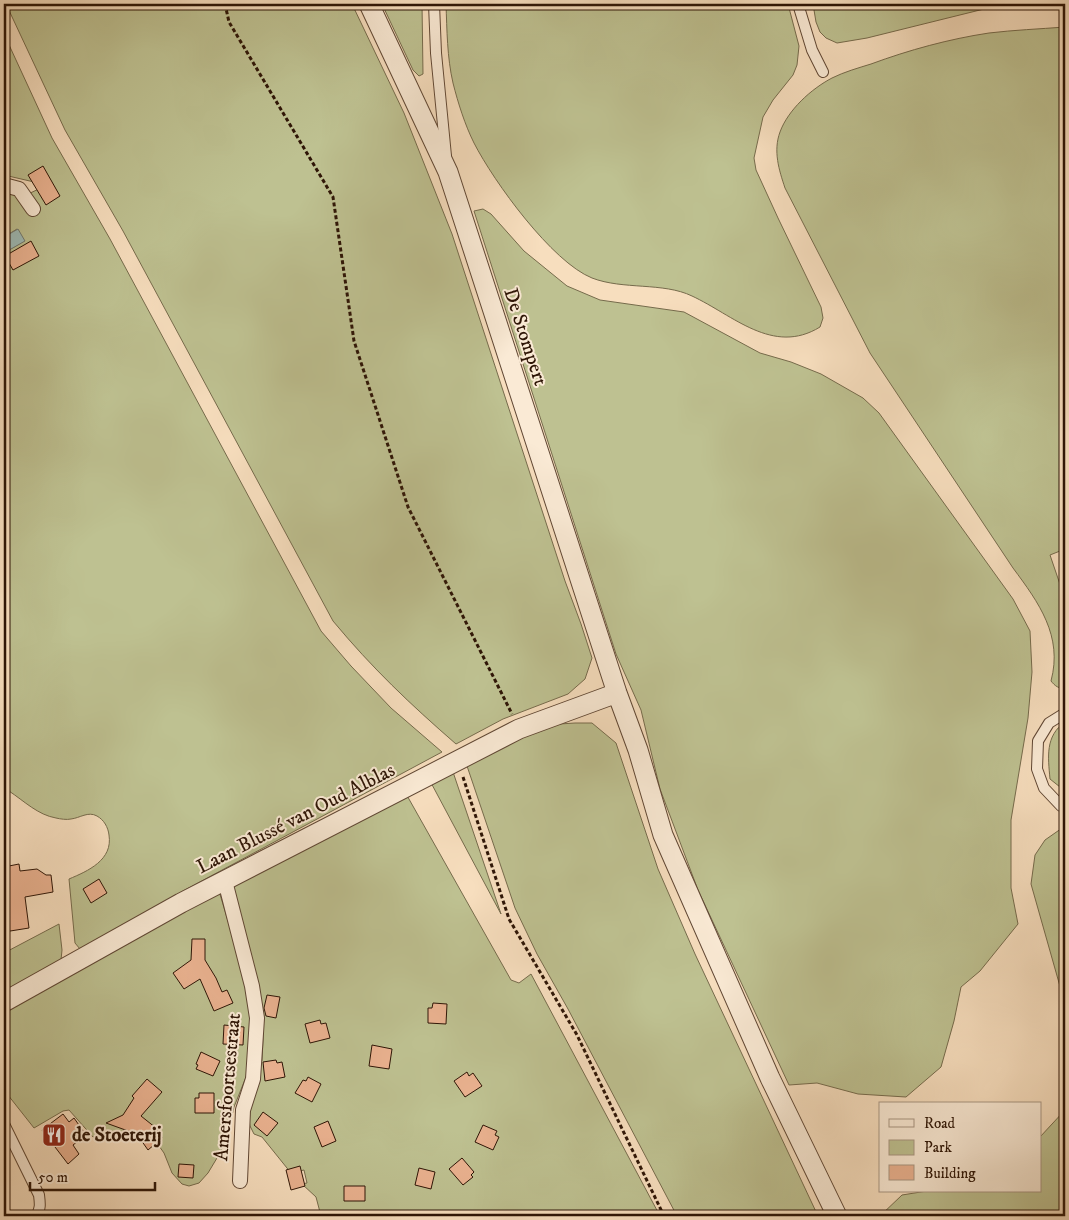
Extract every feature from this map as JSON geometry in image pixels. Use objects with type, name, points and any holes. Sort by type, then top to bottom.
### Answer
[{"type":"street","name":"De Stompert","points":[[369,4],[448,172],[617,693],[638,750],[662,835],[770,1078],[837,1216]]},
{"type":"street","points":[[4,184],[19,189],[33,209]]},
{"type":"street","name":"Laan Blussé van Oud Alblas","points":[[4,1002],[181,903],[519,729],[617,693]]},
{"type":"street","name":"Amersfoortsestraat","points":[[225,881],[252,986],[257,1018],[253,1079],[243,1110],[240,1182]]},
{"type":"lane","points":[[434,4],[436,54],[448,172]]},
{"type":"lane","points":[[798,4],[812,50],[823,72]]},
{"type":"lane","points":[[1065,713],[1049,723],[1038,740],[1037,769],[1044,788],[1061,806],[1065,807]]},
{"type":"lane","points":[[4,1124],[39,1195],[39,1212],[36,1216]]},
{"type":"path","points":[[225,4],[229,22],[333,197],[354,341],[408,507],[519,729]]},
{"type":"path","points":[[458,762],[509,919],[577,1035],[664,1216]]},
{"type":"green space","points":[[6,4],[352,4],[404,113],[452,234],[592,658],[585,679],[568,694],[503,719],[456,744],[392,685],[333,621],[123,231],[65,130]]},
{"type":"green space","points":[[382,4],[422,4],[423,74],[419,76],[413,70]]},
{"type":"green space","points":[[446,4],[788,4],[799,46],[797,65],[793,75],[773,100],[763,117],[754,158],[756,170],[821,307],[823,318],[820,327],[803,335],[786,337],[770,335],[754,330],[692,296],[681,292],[656,287],[604,282],[592,278],[576,269],[560,256],[542,239],[510,199],[474,143],[459,106],[453,83],[448,44]]},
{"type":"green space","points":[[813,4],[1061,4],[984,9],[867,38],[837,43],[826,38],[820,32]]},
{"type":"green space","points":[[1065,27],[1065,549],[1050,555],[1065,599],[1065,688],[1063,688],[1057,687],[1051,681],[1054,649],[1051,635],[1040,607],[870,353],[785,188],[779,167],[777,146],[780,132],[794,108],[816,88],[851,70],[929,45],[959,38],[998,32]]},
{"type":"green space","points":[[4,34],[52,138],[110,239],[321,631],[391,708],[442,752],[183,891],[80,949],[75,943],[69,879],[91,868],[103,858],[109,844],[107,827],[102,820],[94,815],[87,814],[68,819],[49,816],[37,811],[9,791],[4,791],[4,253],[24,241],[17,229],[4,237],[4,187],[22,197],[47,185],[4,175]]},
{"type":"green space","points":[[483,209],[491,214],[524,251],[567,286],[600,300],[684,312],[760,353],[791,362],[821,374],[863,398],[879,413],[1013,599],[1030,631],[1032,672],[1028,718],[1011,820],[1011,888],[1018,924],[980,971],[961,987],[941,1067],[906,1097],[858,1094],[817,1083],[789,1085],[698,890],[660,789],[641,710],[616,654],[474,211]]},
{"type":"green space","points":[[1065,722],[1065,791],[1050,779],[1049,748],[1054,734]]},
{"type":"green space","points":[[592,723],[616,743],[658,869],[695,954],[818,1216],[677,1216],[537,954],[515,908],[466,763],[544,725]]},
{"type":"green space","points":[[452,769],[501,914],[429,779]]},
{"type":"green space","points":[[405,792],[511,980],[519,983],[531,974],[660,1216],[321,1216],[316,1197],[302,1184],[307,1183],[304,1170],[291,1173],[262,1137],[254,1134],[248,1115],[262,1060],[263,1017],[230,885]]},
{"type":"green space","points":[[1065,826],[1065,1004],[1031,884],[1035,855],[1045,840]]},
{"type":"green space","points":[[219,891],[243,971],[252,1017],[248,1072],[234,1107],[228,1132],[220,1153],[208,1173],[199,1183],[189,1186],[182,1184],[172,1173],[164,1153],[152,1136],[129,1121],[123,1132],[114,1136],[93,1137],[69,1110],[63,1111],[34,1128],[4,1090],[4,1011]]},
{"type":"green space","points":[[59,924],[62,950],[61,960],[4,992],[4,953]]},
{"type":"green space","points":[[1065,1110],[1065,1216],[880,1216],[902,1195],[921,1192],[1042,1192],[1042,1135]]},
{"type":"water","points":[[18,229],[25,241],[4,253],[4,237]]},
{"type":"building","points":[[43,166],[60,196],[46,205],[28,175]]},
{"type":"building","points":[[31,241],[39,256],[13,270],[5,256]]},
{"type":"building","points":[[19,864],[20,871],[37,869],[46,875],[51,875],[53,892],[25,897],[29,928],[4,932],[4,867]]},
{"type":"building","points":[[99,879],[107,893],[91,903],[83,889]]},
{"type":"building","points":[[192,939],[205,939],[205,960],[222,992],[227,990],[233,1003],[214,1011],[200,979],[184,989],[173,973],[191,960]]},
{"type":"building","points":[[267,995],[280,997],[276,1018],[266,1016],[264,1008]]},
{"type":"building","points":[[433,1003],[447,1004],[446,1024],[428,1023],[428,1008],[432,1008]]},
{"type":"building","points":[[320,1020],[321,1024],[326,1023],[330,1038],[310,1043],[305,1024]]},
{"type":"building","points":[[224,1025],[244,1027],[243,1045],[223,1044]]},
{"type":"building","points":[[372,1045],[392,1049],[389,1069],[369,1066]]},
{"type":"building","points":[[201,1052],[220,1061],[213,1076],[196,1069]]},
{"type":"building","points":[[276,1060],[277,1063],[282,1062],[285,1077],[265,1081],[263,1062]]},
{"type":"building","points":[[467,1072],[469,1076],[473,1073],[482,1086],[465,1097],[454,1081]]},
{"type":"building","points":[[308,1077],[321,1084],[312,1102],[295,1093],[303,1080],[306,1081]]},
{"type":"building","points":[[147,1079],[162,1092],[141,1116],[156,1128],[162,1138],[148,1150],[141,1140],[131,1132],[106,1123],[123,1115],[134,1098],[132,1096]]},
{"type":"building","points":[[199,1093],[214,1093],[214,1113],[195,1113],[195,1098],[199,1098]]},
{"type":"building","points":[[263,1112],[278,1123],[267,1136],[254,1125]]},
{"type":"building","points":[[63,1114],[69,1122],[74,1118],[86,1135],[73,1145],[79,1154],[68,1164],[42,1130]]},
{"type":"building","points":[[328,1121],[336,1141],[322,1147],[314,1127]]},
{"type":"building","points":[[483,1125],[497,1131],[495,1135],[499,1137],[493,1150],[475,1142]]},
{"type":"building","points":[[462,1158],[474,1172],[471,1175],[473,1177],[463,1185],[449,1169]]},
{"type":"building","points":[[179,1164],[194,1165],[193,1178],[178,1177]]},
{"type":"building","points":[[300,1166],[305,1186],[291,1190],[286,1170]]},
{"type":"building","points":[[419,1168],[435,1172],[431,1189],[415,1185]]},
{"type":"building","points":[[344,1186],[365,1186],[365,1201],[344,1201]]},
{"type":"place","name":"de Stoeterij","points":[[54,1135]]}]
